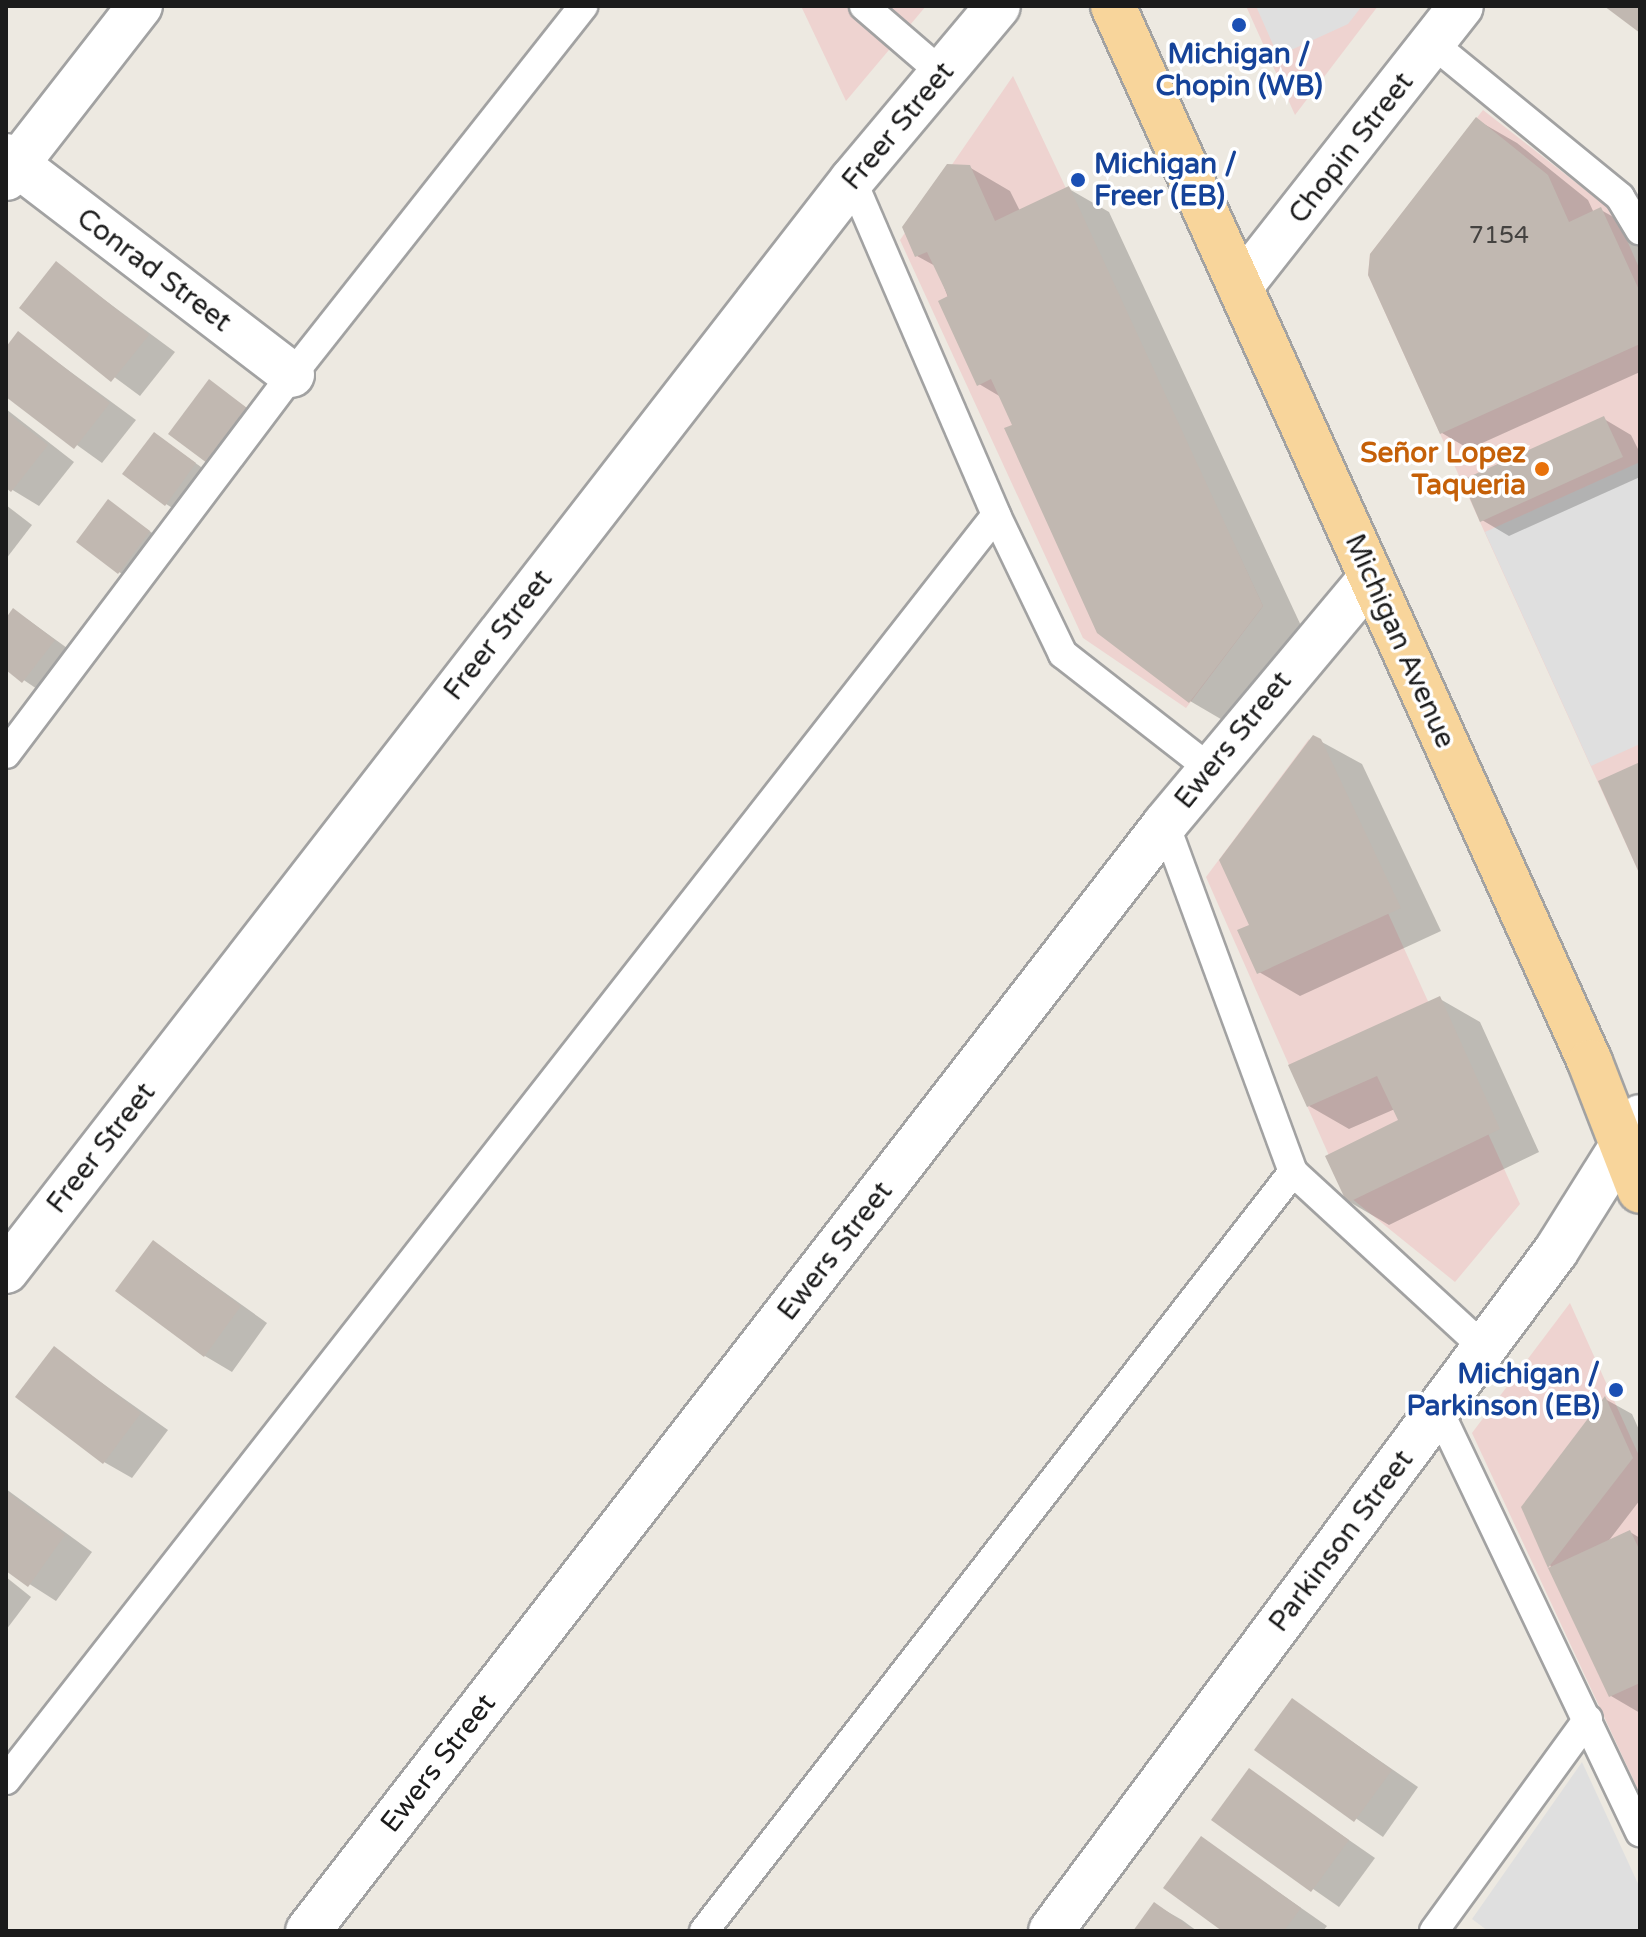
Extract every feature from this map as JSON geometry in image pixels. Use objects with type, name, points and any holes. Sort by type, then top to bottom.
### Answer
[{"type":"main road","name":"Michigan Avenue","points":[[1113,6],[1590,1062],[1631,1131],[1640,1191]]},
{"type":"street","points":[[9,166],[140,6]]},
{"type":"street","name":"Freer Street","points":[[6,1271],[852,180],[998,6]]},
{"type":"street","name":"Chopin Street","points":[[1240,287],[1461,6]]},
{"type":"street","name":"Conrad Street","points":[[9,166],[292,375]]},
{"type":"street","name":"Ewers Street","points":[[308,1931],[1165,824],[1371,578]]},
{"type":"street","name":"Parkinson Street","points":[[1051,1931],[1556,1251],[1631,1131]]},
{"type":"lane","points":[[6,754],[292,375],[583,6]]},
{"type":"lane","points":[[864,6],[942,73]]},
{"type":"lane","points":[[1432,43],[1614,191],[1640,230]]},
{"type":"lane","points":[[852,180],[996,515],[1063,654],[1210,769]]},
{"type":"lane","points":[[6,1780],[996,515]]},
{"type":"lane","points":[[1165,824],[1293,1172],[1483,1347]]},
{"type":"lane","points":[[704,1931],[1293,1172]]},
{"type":"lane","points":[[1438,1409],[1640,1832]]},
{"type":"lane","points":[[1434,1931],[1588,1719]]},
{"type":"shaded area","points":[[801,6],[926,6],[846,101]]},
{"type":"shaded area","points":[[1246,6],[1378,6],[1295,115]]},
{"type":"shaded area","points":[[1256,6],[1362,6],[1348,24],[1278,56]]},
{"type":"shaded area","points":[[1013,76],[1263,606],[1186,708],[1083,638],[900,240]]},
{"type":"shaded area","points":[[1483,110],[1615,213],[1640,270],[1640,875],[1368,275],[1370,254]]},
{"type":"shaded area","points":[[1640,462],[1640,744],[1591,766],[1485,532]]},
{"type":"shaded area","points":[[1309,739],[1520,1204],[1455,1282],[1346,1194],[1206,877]]},
{"type":"shaded area","points":[[1570,1303],[1640,1458],[1640,1794],[1472,1433]]},
{"type":"shaded area","points":[[1582,1762],[1640,1888],[1640,1931],[1488,1931],[1472,1919]]},
{"type":"building","points":[[1604,6],[1640,6],[1640,33]]},
{"type":"building","points":[[1476,117],[1548,175],[1569,222],[1601,207],[1640,292],[1640,344],[1440,434],[1368,275],[1370,254]]},
{"type":"building","points":[[947,164],[970,165],[995,221],[1069,186],[1263,606],[1189,703],[1097,633],[1004,428],[1012,425],[991,379],[977,386],[938,301],[948,296],[927,252],[915,257],[902,227]]},
{"type":"building","points":[[56,261],[149,335],[111,382],[19,308]]},
{"type":"building","points":[[18,331],[110,403],[74,449],[6,397],[6,347]]},
{"type":"building","points":[[209,379],[247,408],[207,463],[168,434]]},
{"type":"building","points":[[6,412],[48,445],[11,492],[6,488]]},
{"type":"building","name":"Señor Lopez Taqueria","points":[[1604,416],[1623,457],[1480,522],[1462,480]]},
{"type":"building","points":[[154,432],[196,463],[165,506],[122,474]]},
{"type":"building","points":[[108,499],[150,531],[118,574],[76,542]]},
{"type":"building","points":[[13,608],[55,640],[22,683],[6,670],[6,618]]},
{"type":"building","points":[[1313,735],[1321,739],[1401,908],[1257,974],[1237,930],[1249,925],[1219,860]]},
{"type":"building","points":[[1640,762],[1640,875],[1598,781]]},
{"type":"building","points":[[1440,996],[1500,1129],[1347,1203],[1325,1156],[1398,1120],[1377,1076],[1307,1107],[1288,1065]]},
{"type":"building","points":[[153,1240],[241,1306],[204,1357],[115,1291]]},
{"type":"building","points":[[54,1346],[141,1413],[103,1464],[15,1397]]},
{"type":"building","points":[[1605,1396],[1633,1458],[1548,1568],[1521,1507]]},
{"type":"building","points":[[6,1491],[65,1535],[28,1587],[6,1571]]},
{"type":"building","points":[[1630,1530],[1640,1551],[1640,1683],[1609,1697],[1548,1568]]},
{"type":"building","points":[[1292,1698],[1392,1770],[1354,1822],[1254,1750]]},
{"type":"building","points":[[1249,1768],[1349,1840],[1311,1892],[1211,1820]]},
{"type":"building","points":[[1201,1836],[1301,1908],[1284,1931],[1222,1931],[1163,1888]]},
{"type":"building","points":[[1154,1902],[1195,1931],[1133,1931]]},
{"type":"place","name":"Michigan / Chopin (WB)","points":[[1239,25]]},
{"type":"place","name":"Michigan / Freer (EB)","points":[[1078,180]]},
{"type":"place","name":"Señor Lopez Taqueria","points":[[1542,469]]},
{"type":"place","name":"Michigan / Parkinson (EB)","points":[[1616,1390]]}]
